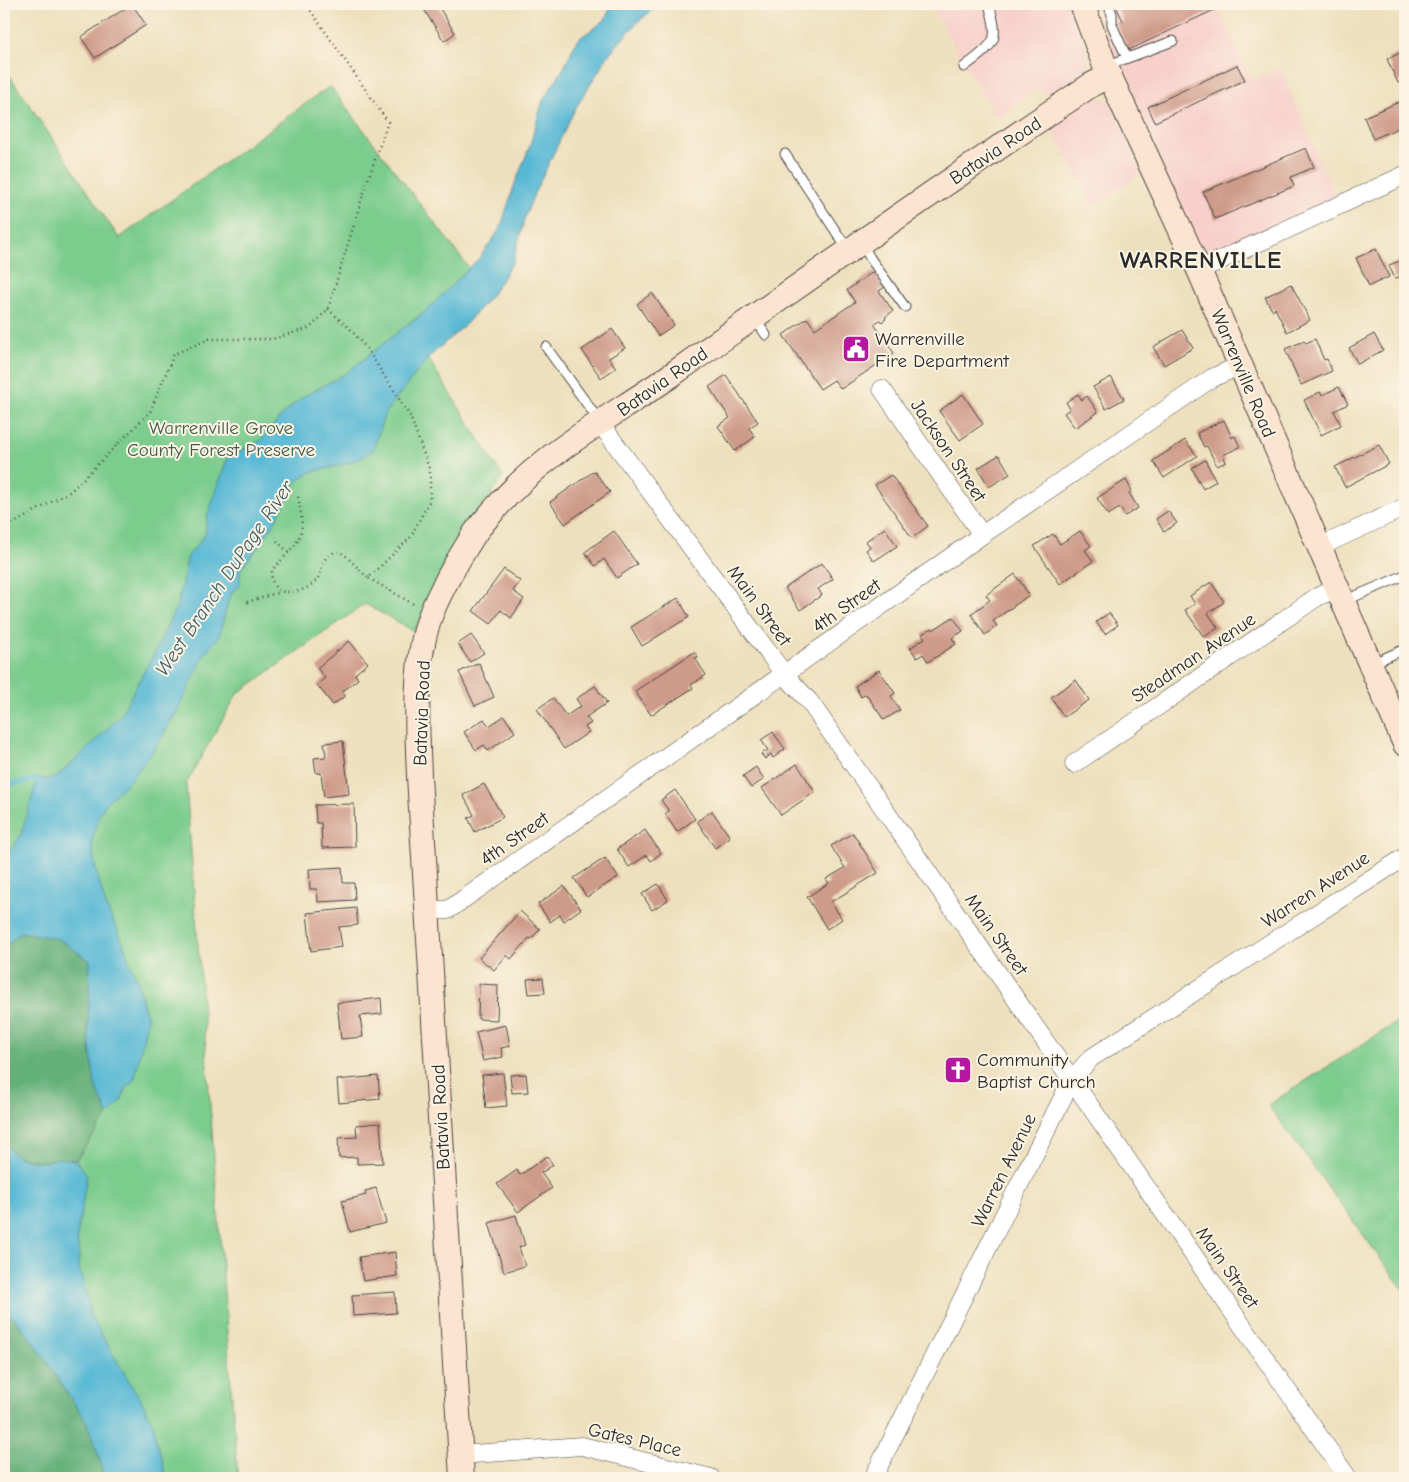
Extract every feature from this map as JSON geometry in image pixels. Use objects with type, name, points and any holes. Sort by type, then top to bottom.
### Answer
[{"type":"main road","name":"Warrenville Road","points":[[1082,4],[1114,66],[1199,270],[1405,744]]},
{"type":"main road","name":"Batavia Road","points":[[462,1478],[417,725],[418,684],[424,640],[431,614],[477,530],[507,495],[534,470],[574,440],[636,400],[760,326],[855,246],[1091,85],[1114,66]]},
{"type":"street","points":[[1199,270],[1405,175]]},
{"type":"street","name":"4th Street","points":[[427,910],[448,910],[982,535],[1212,378],[1241,366]]},
{"type":"street","name":"Jackson Street","points":[[882,389],[982,535]]},
{"type":"street","name":"Main Street","points":[[600,423],[784,674],[809,701],[1348,1478]]},
{"type":"street","points":[[1319,547],[1405,507]]},
{"type":"street","name":"Steadman Avenue","points":[[1074,764],[1317,597],[1340,595]]},
{"type":"street","name":"Warren Avenue","points":[[873,1478],[1072,1079],[1091,1058],[1405,856]]},
{"type":"street","name":"Gates Place","points":[[460,1454],[582,1446],[710,1478]]},
{"type":"lane","points":[[964,67],[978,57],[994,37],[993,20],[989,4]]},
{"type":"lane","points":[[1108,4],[1112,14],[1114,66],[1173,41]]},
{"type":"lane","points":[[785,154],[855,246],[870,258],[905,307]]},
{"type":"lane","points":[[546,347],[600,423]]},
{"type":"lane","points":[[1340,595],[1405,574]]},
{"type":"lane","points":[[1370,664],[1405,649]]},
{"type":"path","points":[[4,530],[7,526],[71,491],[150,412],[174,354],[209,339],[272,339],[310,328],[328,309],[367,182],[388,122],[306,4]]},
{"type":"path","points":[[328,309],[351,330],[367,350],[410,416],[430,471],[430,500],[410,538],[368,578]]},
{"type":"path","points":[[280,592],[272,580],[272,570],[289,553],[300,538],[302,518],[298,496]]},
{"type":"path","points":[[277,541],[289,553]]},
{"type":"path","points":[[247,602],[280,592],[291,593],[301,591],[311,586],[319,576],[322,564],[328,555],[339,551],[368,578],[431,614]]},
{"type":"shaded area","points":[[930,4],[1069,4],[1075,26],[1089,57],[1089,64],[1082,75],[1052,95],[1038,88],[997,118]]},
{"type":"shaded area","points":[[1095,4],[1216,4],[1252,81],[1280,68],[1337,199],[1205,260],[1125,87]]},
{"type":"shaded area","points":[[1094,97],[1099,97],[1112,104],[1141,173],[1094,207],[1050,126]]},
{"type":"green space","name":"Warrenville Grove County Forest Preserve","points":[[4,67],[119,238],[330,86],[469,268],[425,312],[407,325],[503,477],[464,533],[414,631],[365,604],[237,694],[186,784],[238,1478],[4,1478]]},
{"type":"green space","points":[[21,932],[59,939],[90,961],[88,1031],[95,1085],[108,1115],[76,1160],[44,1162],[18,1157],[4,1144],[4,948]]},
{"type":"green space","points":[[1405,1017],[1405,1292],[1268,1105]]},
{"type":"green space","points":[[4,1313],[12,1316],[35,1344],[87,1423],[102,1466],[103,1478],[4,1478]]},
{"type":"water","name":"West Branch DuPage River","points":[[612,4],[659,4],[636,24],[610,53],[575,109],[534,194],[525,217],[513,262],[492,294],[467,323],[428,358],[385,413],[373,450],[361,458],[309,473],[295,483],[275,522],[240,570],[240,585],[233,591],[228,601],[219,637],[206,652],[178,710],[153,751],[132,778],[108,801],[99,815],[92,841],[95,867],[106,906],[137,979],[148,1017],[133,1082],[127,1086],[120,1103],[108,1115],[95,1085],[88,1031],[90,961],[59,939],[21,932],[4,948],[4,859],[21,835],[37,779],[55,778],[120,716],[158,646],[177,605],[188,556],[205,535],[207,517],[228,457],[261,440],[284,413],[304,396],[345,374],[425,312],[480,257],[500,229],[529,148],[543,100],[563,69],[577,40],[605,20]]},
{"type":"water","points":[[4,1144],[18,1157],[33,1161],[44,1162],[58,1158],[76,1160],[87,1175],[77,1237],[78,1265],[89,1303],[89,1313],[140,1397],[154,1426],[156,1441],[163,1461],[165,1478],[103,1478],[102,1466],[87,1423],[35,1344],[12,1316],[4,1313]]},
{"type":"building","points":[[132,4],[146,25],[95,58],[81,37]]},
{"type":"building","points":[[429,4],[437,4],[455,33],[444,41],[423,8]]},
{"type":"building","points":[[1115,4],[1211,4],[1214,10],[1129,50],[1116,24],[1123,21]]},
{"type":"building","points":[[1404,51],[1405,80],[1398,83],[1387,59]]},
{"type":"building","points":[[1237,65],[1245,80],[1155,122],[1148,107]]},
{"type":"building","points":[[1399,102],[1405,115],[1405,125],[1373,139],[1364,117]]},
{"type":"building","points":[[1306,148],[1314,167],[1291,177],[1294,186],[1215,219],[1203,192]]},
{"type":"building","points":[[1376,249],[1389,277],[1369,286],[1356,258]]},
{"type":"building","points":[[1400,261],[1405,274],[1395,279],[1389,265]]},
{"type":"building","name":"Warrenville Fire Department","points":[[874,271],[885,287],[879,291],[893,311],[882,322],[880,320],[874,324],[894,353],[841,389],[834,380],[820,389],[783,335],[807,318],[815,329],[855,302],[847,290]]},
{"type":"building","points":[[1291,284],[1310,320],[1287,332],[1275,308],[1272,310],[1265,297]]},
{"type":"building","points":[[652,293],[674,325],[658,336],[637,304]]},
{"type":"building","points":[[612,329],[625,348],[609,358],[616,368],[601,378],[582,350]]},
{"type":"building","points":[[1182,330],[1193,348],[1164,365],[1153,347]]},
{"type":"building","points":[[1374,334],[1383,350],[1358,364],[1349,348]]},
{"type":"building","points":[[1315,339],[1324,360],[1327,359],[1332,371],[1301,385],[1285,349],[1304,341],[1306,343]]},
{"type":"building","points":[[726,375],[758,422],[749,428],[755,437],[735,451],[718,426],[730,418],[709,387]]},
{"type":"building","points":[[1111,377],[1124,399],[1106,409],[1093,387]]},
{"type":"building","points":[[1339,387],[1348,404],[1334,411],[1341,425],[1321,435],[1304,400],[1320,392],[1322,395]]},
{"type":"building","points":[[963,394],[983,424],[960,440],[939,411]]},
{"type":"building","points":[[1078,394],[1082,400],[1087,396],[1098,412],[1075,428],[1064,413],[1070,409],[1066,402]]},
{"type":"building","points":[[1224,420],[1232,438],[1235,436],[1240,447],[1223,455],[1226,462],[1217,466],[1207,446],[1204,447],[1197,433]]},
{"type":"building","points":[[1185,440],[1197,456],[1164,478],[1153,461]]},
{"type":"building","points":[[1379,445],[1389,464],[1345,487],[1335,467]]},
{"type":"building","points":[[999,455],[1010,474],[989,487],[978,468]]},
{"type":"building","points":[[1205,460],[1216,481],[1203,489],[1192,468]]},
{"type":"building","points":[[594,471],[610,492],[565,524],[550,502]]},
{"type":"building","points":[[891,475],[928,526],[912,538],[875,485]]},
{"type":"building","points":[[1126,480],[1132,491],[1129,493],[1138,508],[1125,516],[1120,508],[1108,515],[1097,498]]},
{"type":"building","points":[[1168,511],[1177,523],[1164,532],[1156,519]]},
{"type":"building","points":[[885,528],[897,546],[874,561],[866,550],[870,547],[866,541]]},
{"type":"building","points":[[614,531],[637,564],[617,578],[604,559],[595,566],[585,552]]},
{"type":"building","points":[[1080,531],[1091,546],[1085,550],[1093,561],[1060,584],[1034,546],[1053,534],[1060,544]]},
{"type":"building","points":[[822,563],[833,579],[818,589],[822,595],[800,610],[785,588]]},
{"type":"building","points":[[504,569],[520,581],[513,591],[524,599],[511,618],[501,610],[491,624],[473,611]]},
{"type":"building","points":[[1015,574],[1029,595],[993,621],[997,626],[985,635],[971,614],[990,600],[986,595]]},
{"type":"building","points":[[1211,582],[1224,602],[1208,613],[1218,628],[1204,637],[1185,610],[1195,604],[1190,596]]},
{"type":"building","points":[[678,598],[689,617],[642,646],[631,627]]},
{"type":"building","points":[[1109,613],[1118,625],[1105,634],[1096,622]]},
{"type":"building","points":[[953,617],[963,631],[952,638],[956,644],[928,662],[923,654],[917,658],[910,648],[925,638],[922,634],[932,628],[933,630]]},
{"type":"building","points":[[471,635],[484,653],[470,662],[458,644]]},
{"type":"building","points":[[349,641],[368,663],[355,674],[358,679],[342,692],[345,696],[333,705],[317,685],[325,678],[317,668]]},
{"type":"building","points":[[694,652],[698,657],[695,658],[706,675],[691,685],[693,688],[651,715],[635,691]]},
{"type":"building","points":[[479,663],[494,697],[475,706],[459,672]]},
{"type":"building","points":[[879,670],[895,693],[891,696],[900,710],[884,720],[866,694],[861,697],[855,686]]},
{"type":"building","points":[[1076,680],[1089,700],[1064,717],[1051,697]]},
{"type":"building","points":[[595,686],[607,703],[586,717],[591,723],[585,727],[589,732],[564,749],[537,709],[553,698],[566,716],[581,706],[576,699]]},
{"type":"building","points":[[504,716],[515,732],[488,751],[484,745],[476,750],[464,732],[484,719],[489,726]]},
{"type":"building","points":[[773,732],[785,749],[773,758],[771,754],[765,759],[761,754],[768,750],[761,740]]},
{"type":"building","points":[[343,741],[349,794],[324,797],[321,773],[316,773],[314,758],[326,757],[324,743]]},
{"type":"building","points":[[797,764],[815,792],[781,815],[762,788]]},
{"type":"building","points":[[756,767],[764,779],[751,788],[743,776]]},
{"type":"building","points":[[484,784],[503,817],[475,832],[468,818],[474,815],[463,795]]},
{"type":"building","points":[[675,790],[695,819],[677,832],[665,814],[669,811],[661,800]]},
{"type":"building","points":[[354,804],[355,847],[322,848],[321,823],[316,823],[315,805]]},
{"type":"building","points":[[712,811],[730,837],[715,848],[697,821]]},
{"type":"building","points":[[645,830],[661,853],[651,861],[647,855],[629,867],[617,849]]},
{"type":"building","points":[[853,833],[878,873],[831,902],[842,919],[827,929],[807,897],[829,883],[826,879],[845,868],[831,846]]},
{"type":"building","points":[[605,858],[618,877],[587,897],[574,878]]},
{"type":"building","points":[[342,867],[343,883],[354,883],[355,900],[318,902],[317,889],[310,889],[309,869]]},
{"type":"building","points":[[658,884],[668,900],[652,910],[642,894]]},
{"type":"building","points":[[564,886],[581,909],[564,921],[560,915],[550,922],[538,904]]},
{"type":"building","points":[[356,908],[358,925],[339,927],[342,947],[311,951],[307,913]]},
{"type":"building","points":[[520,911],[540,929],[531,939],[529,938],[511,959],[507,955],[494,970],[479,958]]},
{"type":"building","points":[[543,978],[545,993],[529,994],[527,979]]},
{"type":"building","points":[[479,984],[498,985],[497,1020],[478,1019]]},
{"type":"building","points":[[381,998],[382,1014],[360,1016],[363,1037],[341,1039],[337,1003]]},
{"type":"building","points":[[506,1025],[510,1046],[501,1048],[503,1057],[483,1061],[476,1032]]},
{"type":"building","points":[[503,1073],[507,1106],[486,1108],[482,1075]]},
{"type":"building","points":[[526,1074],[528,1092],[512,1093],[510,1075]]},
{"type":"building","points":[[378,1076],[380,1099],[339,1103],[337,1080]]},
{"type":"building","points":[[380,1123],[383,1163],[357,1164],[357,1157],[339,1158],[338,1138],[357,1137],[356,1125]]},
{"type":"building","points":[[547,1156],[553,1165],[541,1173],[552,1188],[518,1212],[497,1184],[517,1170],[520,1175]]},
{"type":"building","points":[[376,1188],[386,1223],[350,1232],[342,1201],[366,1195],[365,1191]]},
{"type":"building","points":[[516,1215],[525,1245],[519,1247],[525,1266],[504,1272],[489,1223]]},
{"type":"building","points":[[395,1252],[397,1276],[363,1281],[359,1257]]},
{"type":"building","points":[[395,1292],[396,1313],[353,1316],[352,1295]]},
{"type":"waterway","points":[[4,786],[37,779]]},
{"type":"place","name":"Warrenville Fire Department","points":[[856,349]]},
{"type":"place","name":"Community Baptist Church","points":[[958,1070]]},
{"type":"district","name":"WARRENVILLE","points":[[1201,260]]}]
